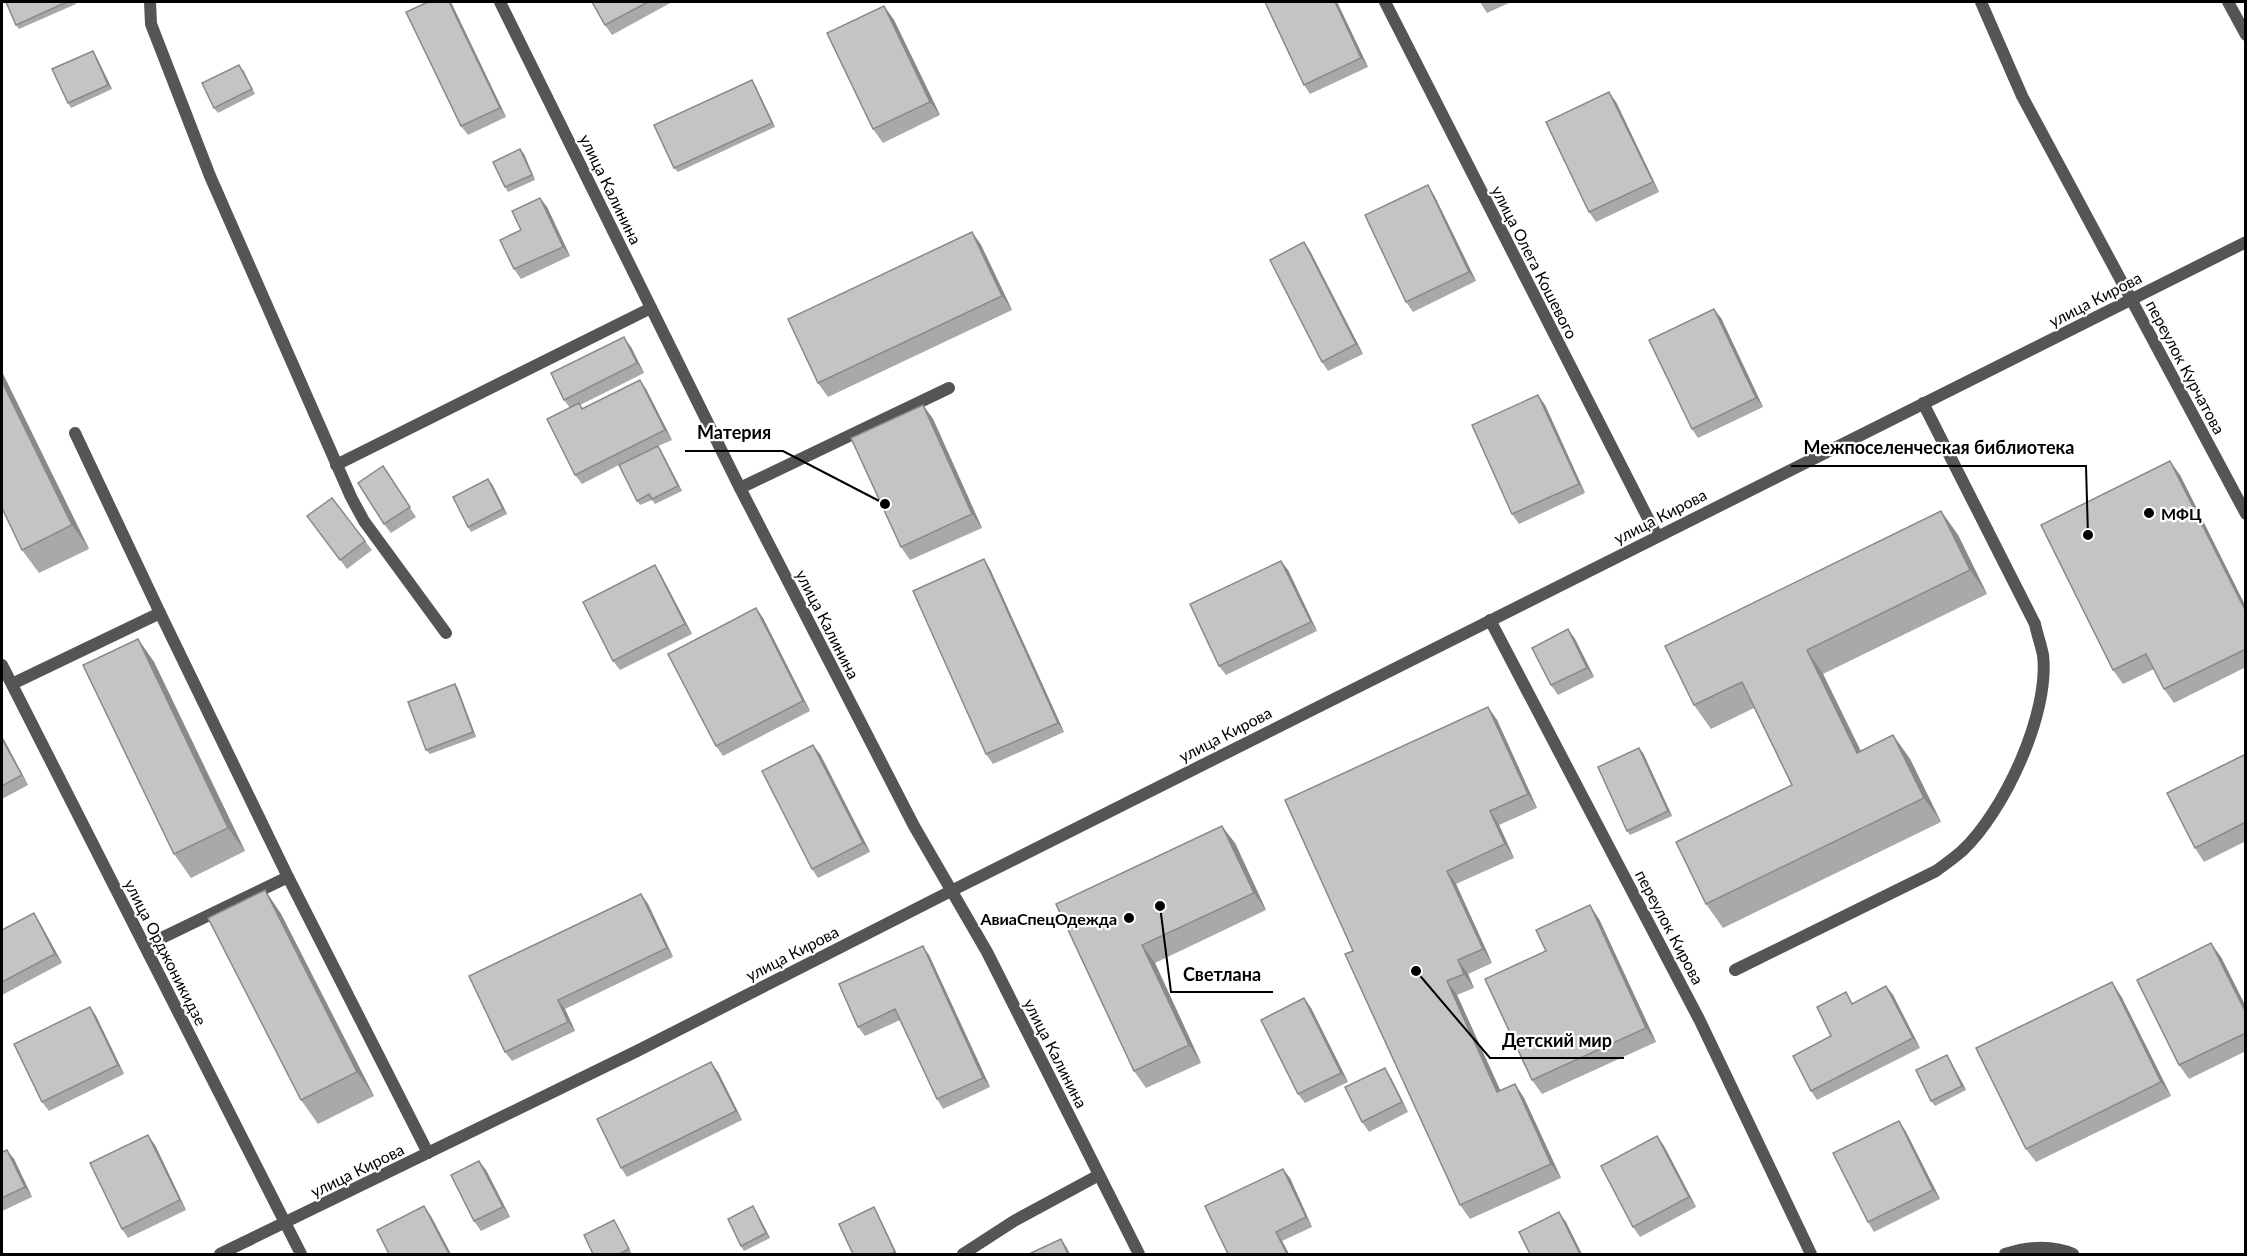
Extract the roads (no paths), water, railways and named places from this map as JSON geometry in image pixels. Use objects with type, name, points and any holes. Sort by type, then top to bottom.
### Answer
[{"type":"street","points":[[150,2],[151,24],[210,176],[336,465],[364,521],[446,633]]},
{"type":"street","name":"улица Калинина","points":[[500,2],[740,488],[914,826],[987,952],[1139,1254]]},
{"type":"street","name":"улица Олега Кошевого","points":[[1385,2],[1657,536]]},
{"type":"street","name":"переулок Курчатова","points":[[1981,2],[2022,96],[2246,514]]},
{"type":"street","points":[[2228,2],[2246,36]]},
{"type":"street","name":"улица Кирова","points":[[220,1254],[637,1051],[1657,536],[2246,242]]},
{"type":"street","points":[[336,465],[651,308]]},
{"type":"street","points":[[740,488],[949,388]]},
{"type":"street","points":[[1735,970],[1936,871],[1963,850],[1992,813],[2015,775],[2033,728],[2042,689],[2043,656],[2034,624],[1923,403]]},
{"type":"street","points":[[75,433],[288,877],[428,1153]]},
{"type":"street","points":[[12,684],[160,613]]},
{"type":"street","name":"переулок Кирова","points":[[1490,620],[1700,1021],[1811,1254]]},
{"type":"street","name":"улица Орджоникидзе","points":[[2,664],[301,1254]]},
{"type":"street","points":[[145,946],[288,877]]},
{"type":"street","points":[[963,1254],[1014,1221],[1099,1175]]},
{"type":"street","points":[[2005,1254],[2021,1249],[2060,1249],[2073,1254]]},
{"type":"place","name":"Материя","points":[[885,504]]},
{"type":"place","name":"МФЦ","points":[[2149,513]]},
{"type":"place","name":"Межпоселенческая библиотека","points":[[2088,535]]},
{"type":"place","name":"Светлана","points":[[1160,906]]},
{"type":"place","name":"АвиаСпецОдежда","points":[[1129,918]]},
{"type":"place","name":"Детский мир","points":[[1416,971]]}]
